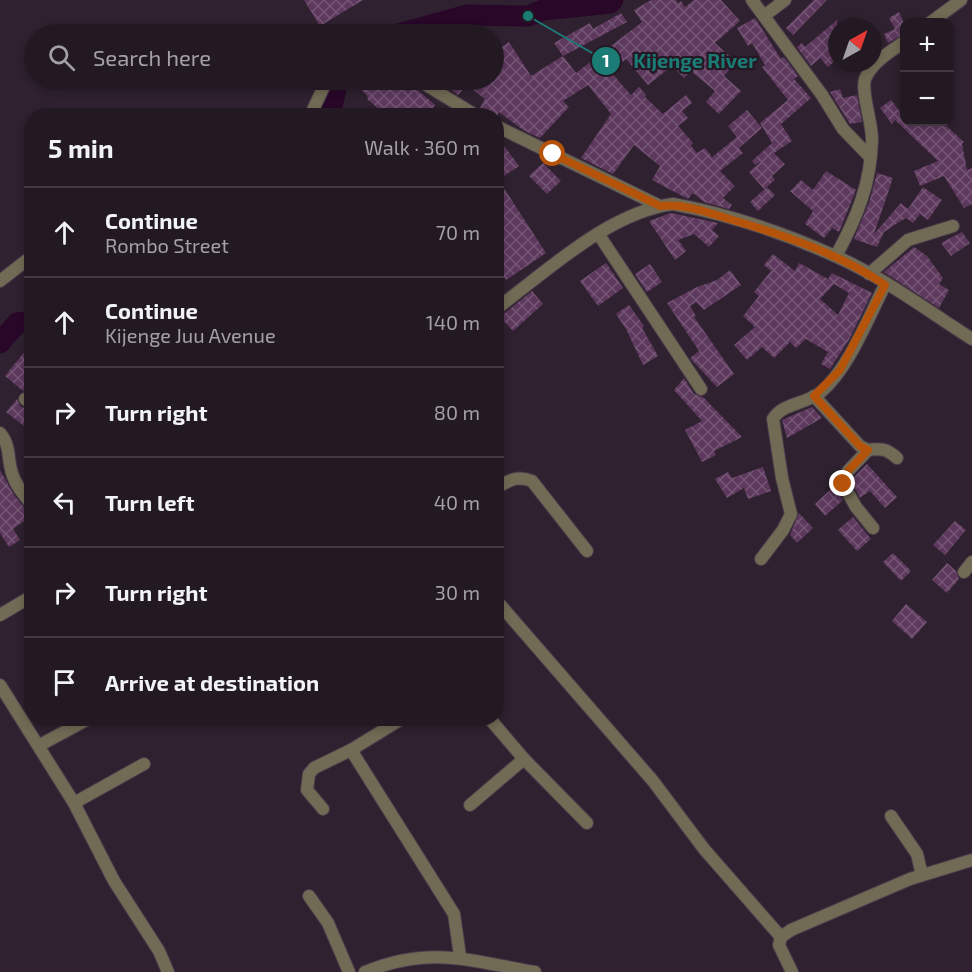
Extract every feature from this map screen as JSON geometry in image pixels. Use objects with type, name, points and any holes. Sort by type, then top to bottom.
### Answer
[{"type":"street","points":[[752,0],[848,135],[869,156]]},
{"type":"street","points":[[764,16],[785,0]]},
{"type":"street","points":[[936,18],[961,0]]},
{"type":"street","points":[[836,256],[858,215],[867,186],[871,120],[864,83],[875,64],[900,45]]},
{"type":"street","points":[[314,108],[322,90]]},
{"type":"street","points":[[434,90],[464,108]]},
{"type":"street","points":[[504,130],[660,206]]},
{"type":"street","points":[[504,303],[572,249],[660,206],[673,204],[696,208],[774,232],[836,256],[869,274],[972,339]]},
{"type":"street","points":[[869,274],[908,240],[953,226]]},
{"type":"street","points":[[599,234],[701,389]]},
{"type":"street","points":[[0,281],[24,262]]},
{"type":"street","points":[[761,559],[783,530],[791,514],[782,478],[773,419],[781,410],[814,396],[840,370],[885,285]]},
{"type":"street","points":[[814,396],[860,446],[868,450],[880,448],[889,450],[897,458]]},
{"type":"street","points":[[0,433],[8,442],[11,472],[24,493]]},
{"type":"street","points":[[868,450],[848,471],[843,484],[856,507],[873,528]]},
{"type":"street","points":[[504,483],[513,478],[522,477],[532,482],[587,551]]},
{"type":"street","points":[[0,615],[24,601]]},
{"type":"street","points":[[504,609],[653,781],[704,849],[781,937]]},
{"type":"street","points":[[0,685],[24,721]]},
{"type":"street","points":[[27,726],[74,803],[114,881],[159,951],[168,972]]},
{"type":"street","points":[[40,745],[75,726]]},
{"type":"street","points":[[323,809],[307,790],[309,774],[321,763],[351,750],[390,726]]},
{"type":"street","points":[[496,726],[524,759],[587,824]]},
{"type":"street","points":[[351,750],[454,914],[460,956]]},
{"type":"street","points":[[470,805],[524,759]]},
{"type":"street","points":[[74,803],[144,764]]},
{"type":"street","points":[[891,816],[917,854],[922,875]]},
{"type":"street","points":[[792,972],[779,945],[781,937],[791,930],[922,875],[972,860]]},
{"type":"street","points":[[309,896],[328,923],[349,972]]},
{"type":"street","points":[[365,972],[399,959],[460,956],[519,971],[535,972]]},
{"type":"building","points":[[304,0],[363,0],[323,24],[319,24]]},
{"type":"building","points":[[651,0],[676,0],[678,3],[681,1],[685,7],[694,0],[721,0],[740,21],[715,43],[736,62],[724,76],[741,91],[719,114],[706,102],[715,91],[691,71],[684,78],[672,66],[648,85],[626,59],[610,71],[631,95],[639,87],[646,95],[645,97],[663,114],[686,95],[692,103],[682,111],[688,118],[678,126],[693,143],[691,146],[697,153],[705,148],[712,157],[737,137],[728,126],[747,110],[762,128],[739,148],[743,153],[720,171],[735,186],[723,198],[732,205],[729,209],[704,202],[693,193],[688,199],[652,180],[660,166],[634,145],[613,174],[581,158],[611,114],[588,85],[563,101],[569,107],[540,138],[523,130],[504,116],[504,108],[480,108],[485,99],[473,90],[504,90],[504,45],[509,42],[531,76],[563,56],[576,73],[642,22],[634,10]]},
{"type":"building","points":[[814,0],[827,0],[793,35],[786,28]]},
{"type":"building","points":[[899,12],[902,18],[900,36],[888,43],[884,34],[895,29],[889,18]]},
{"type":"building","points":[[621,13],[627,22],[563,56],[554,43],[590,23],[593,29]]},
{"type":"building","points":[[755,18],[781,59],[784,57],[798,76],[794,79],[811,98],[781,124],[792,141],[774,153],[785,164],[772,176],[775,180],[764,189],[749,172],[762,161],[755,165],[752,161],[772,143],[760,123],[788,100],[762,67],[765,65],[752,43],[748,46],[737,28]]},
{"type":"building","points":[[828,28],[828,67],[820,58],[811,66],[797,47],[802,43],[805,47]]},
{"type":"building","points":[[840,89],[843,98],[857,95],[862,122],[850,124],[830,92]]},
{"type":"building","points":[[362,90],[418,90],[435,105],[433,108],[378,108],[367,99],[368,97]]},
{"type":"building","points":[[452,90],[462,90],[458,95]]},
{"type":"building","points":[[891,100],[900,112],[900,125],[895,120],[892,124],[880,108]]},
{"type":"building","points":[[901,126],[946,126],[964,142],[962,144],[967,170],[972,168],[972,204],[964,208],[944,176],[920,186],[914,171],[938,161]]},
{"type":"building","points":[[504,146],[519,166],[504,176]]},
{"type":"building","points":[[543,163],[561,181],[547,194],[529,176]]},
{"type":"building","points":[[826,171],[856,190],[839,232],[832,228],[824,238],[805,224],[813,211],[790,191],[801,180],[813,190]]},
{"type":"building","points":[[877,173],[893,178],[874,234],[901,203],[908,209],[923,187],[942,200],[928,220],[920,214],[913,223],[906,218],[884,232],[877,247],[854,239],[869,203]]},
{"type":"building","points":[[767,187],[775,195],[758,211],[750,202]]},
{"type":"building","points":[[504,188],[546,253],[506,280],[504,277]]},
{"type":"building","points":[[671,213],[718,223],[712,230],[719,236],[709,247],[694,234],[678,240],[686,251],[675,260],[649,221]]},
{"type":"building","points":[[962,232],[970,243],[951,256],[941,243]]},
{"type":"building","points":[[914,247],[927,256],[943,278],[939,284],[949,290],[939,308],[884,272]]},
{"type":"building","points":[[773,254],[795,271],[799,263],[828,279],[832,273],[872,293],[850,338],[830,369],[821,364],[828,352],[806,339],[796,348],[790,342],[774,358],[762,347],[747,360],[734,345],[755,327],[743,316],[759,296],[754,292],[771,271],[764,265]],"holes":[[[834,284],[849,293],[838,315],[820,299]]]},
{"type":"building","points":[[606,263],[623,288],[598,306],[580,281]]},
{"type":"building","points":[[650,264],[662,282],[647,292],[635,274]]},
{"type":"building","points":[[730,270],[741,285],[704,310],[696,302],[690,306],[696,316],[694,317],[734,374],[717,387],[690,358],[699,351],[667,303],[697,287],[717,280]]},
{"type":"building","points":[[532,291],[543,304],[513,331],[504,321],[504,314]]},
{"type":"building","points":[[629,305],[644,326],[642,328],[658,356],[643,365],[626,329],[616,314]]},
{"type":"building","points":[[24,352],[24,391],[5,376]]},
{"type":"building","points":[[684,378],[694,394],[703,397],[742,437],[714,451],[716,455],[702,462],[685,430],[702,421],[674,390]]},
{"type":"building","points":[[17,399],[20,406],[24,408],[24,426],[6,412]]},
{"type":"building","points":[[812,407],[822,418],[787,438],[782,420]]},
{"type":"building","points":[[867,464],[897,497],[885,508],[870,491],[860,498],[852,483],[855,476]]},
{"type":"building","points":[[763,467],[771,491],[748,499],[744,488],[727,498],[715,479],[728,472],[732,478]]},
{"type":"building","points":[[0,470],[24,507],[24,521],[13,529],[20,540],[9,547],[0,533]]},
{"type":"building","points":[[831,489],[833,491],[836,489],[843,500],[825,516],[815,504]]},
{"type":"building","points":[[799,513],[813,528],[797,543],[790,535]]},
{"type":"building","points":[[853,517],[871,539],[857,551],[838,530]]},
{"type":"building","points":[[955,521],[966,530],[945,555],[933,545]]},
{"type":"building","points":[[893,553],[911,571],[901,581],[883,562]]},
{"type":"building","points":[[947,563],[956,571],[959,579],[947,593],[932,580]]},
{"type":"building","points":[[906,604],[927,622],[912,639],[892,621]]},
{"type":"waterway","points":[[434,24],[467,15],[528,16],[543,10],[610,3],[613,0]]},
{"type":"waterway","points":[[332,108],[336,90]]},
{"type":"waterway","points":[[0,343],[17,323],[24,322]]},
{"type":"place","name":"Kijenge River","points":[[528,16]]},
{"type":"route","points":[[553,154],[660,206],[673,204],[696,208],[802,242],[836,256],[885,285],[840,370],[821,392],[814,396],[860,446],[868,450],[848,471],[843,484]]}]
